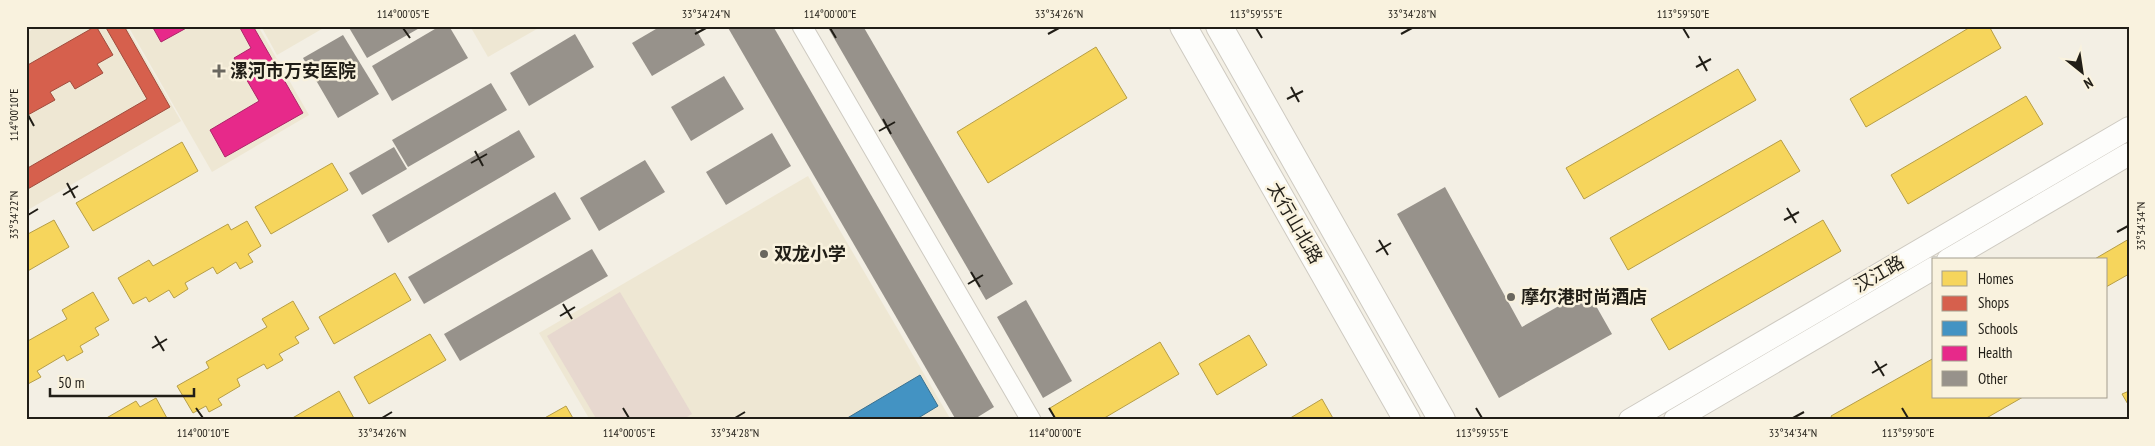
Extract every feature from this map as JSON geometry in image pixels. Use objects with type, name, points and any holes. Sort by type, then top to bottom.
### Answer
[{"type":"main road","name":"太行山北路","points":[[1183,26],[1407,420]]},
{"type":"main road","name":"太行山北路","points":[[1218,26],[1442,420]]},
{"type":"street","points":[[802,26],[1031,420]]},
{"type":"street","name":"汉江路","points":[[1630,420],[2129,128]]},
{"type":"street","points":[[1951,258],[2129,154]]},
{"type":"street","name":"汉江路","points":[[1674,420],[1932,269]]},
{"type":"shaded area","points":[[38,26],[126,26],[181,121],[26,211],[26,33]]},
{"type":"shaded area","name":"漯河市万安医院","points":[[128,26],[258,26],[309,115],[212,172]]},
{"type":"shaded area","points":[[261,26],[327,26],[277,55]]},
{"type":"shaded area","points":[[470,26],[542,26],[488,57]]},
{"type":"shaded area","name":"双龙小学","points":[[808,176],[951,420],[590,420],[539,333]]},
{"type":"shaded area","points":[[620,292],[692,414],[682,420],[597,420],[547,336]]},
{"type":"building: Homes","points":[[1972,26],[1989,26],[2001,48],[1866,127],[1850,99]]},
{"type":"building: Homes","points":[[1096,47],[1127,98],[988,183],[957,132]]},
{"type":"building: Homes","points":[[1738,69],[1756,100],[1584,199],[1566,168]]},
{"type":"building: Homes","points":[[2026,96],[2043,124],[1908,204],[1891,175]]},
{"type":"building: Homes","points":[[1781,140],[1800,171],[1628,270],[1610,238]]},
{"type":"building: Homes","points":[[182,142],[198,171],[93,231],[76,203]]},
{"type":"building: Homes","points":[[332,163],[348,190],[271,234],[255,207]]},
{"type":"building: Homes","points":[[54,220],[69,247],[26,272],[26,235]]},
{"type":"building: Homes","points":[[1823,220],[1841,251],[1669,350],[1651,319]]},
{"type":"building: Homes","points":[[247,221],[261,246],[248,254],[253,262],[240,269],[236,262],[217,274],[213,267],[185,283],[188,289],[174,298],[169,290],[149,302],[146,297],[133,304],[118,278],[149,260],[153,266],[228,224],[231,230]]},
{"type":"building: Homes","points":[[2129,239],[2129,274],[2108,286],[2108,258],[2096,258]]},
{"type":"building: Homes","points":[[395,273],[411,300],[334,344],[319,317]]},
{"type":"building: Homes","points":[[93,292],[109,320],[95,328],[99,335],[80,346],[83,352],[67,361],[64,355],[37,371],[41,377],[26,385],[26,342],[67,319],[62,310]]},
{"type":"building: Homes","points":[[293,301],[309,329],[295,337],[299,343],[279,354],[283,360],[267,369],[264,364],[237,379],[240,386],[218,399],[222,405],[209,412],[206,406],[193,413],[177,386],[209,368],[206,362],[267,327],[262,319]]},
{"type":"building: Homes","points":[[430,334],[446,360],[369,404],[354,377]]},
{"type":"building: Homes","points":[[1249,335],[1267,365],[1217,395],[1199,364]]},
{"type":"building: Homes","points":[[1160,342],[1179,374],[1101,420],[1056,420],[1050,408]]},
{"type":"building: Homes","points":[[1932,359],[1932,398],[2021,398],[1983,420],[1833,420],[1831,416]]},
{"type":"building: Homes","points":[[339,391],[355,420],[289,420]]},
{"type":"building: Homes","points":[[2129,391],[2129,406],[2122,394]]},
{"type":"building: Homes","points":[[156,398],[168,420],[103,420],[136,401],[140,407]]},
{"type":"building: Homes","points":[[1322,399],[1334,420],[1287,420]]},
{"type":"building: Homes","points":[[566,406],[574,420],[541,420]]},
{"type":"building: Shops","points":[[96,26],[113,55],[97,64],[103,73],[75,89],[70,81],[50,92],[55,100],[26,116],[26,66]]},
{"type":"building: Shops","points":[[105,26],[124,26],[170,107],[26,190],[26,169],[147,99]]},
{"type":"building: Schools","points":[[920,375],[938,406],[915,420],[844,420]]},
{"type":"building: Health","points":[[152,26],[190,26],[161,42]]},
{"type":"building: Health","points":[[239,26],[253,26],[303,113],[225,157],[210,130],[259,101],[234,58],[251,48]]},
{"type":"building: Other","points":[[348,26],[423,26],[367,58]]},
{"type":"building: Other","points":[[440,26],[449,26],[468,58],[392,101],[372,66]]},
{"type":"building: Other","points":[[661,26],[694,26],[705,45],[652,76],[632,43]]},
{"type":"building: Other","points":[[727,26],[773,26],[994,407],[973,420],[956,420]]},
{"type":"building: Other","points":[[827,26],[863,26],[1013,284],[986,300]]},
{"type":"building: Other","points":[[575,34],[594,67],[529,106],[510,73]]},
{"type":"building: Other","points":[[343,35],[379,94],[338,118],[303,58]]},
{"type":"building: Other","points":[[724,76],[744,109],[691,141],[671,107]]},
{"type":"building: Other","points":[[491,83],[507,110],[408,167],[392,140]]},
{"type":"building: Other","points":[[519,130],[535,157],[388,243],[372,215]]},
{"type":"building: Other","points":[[772,133],[791,166],[726,205],[706,172]]},
{"type":"building: Other","points":[[394,147],[407,169],[362,195],[349,173]]},
{"type":"building: Other","points":[[645,160],[665,192],[599,231],[580,198]]},
{"type":"building: Other","name":"摩尔港时尚酒店","points":[[1445,187],[1522,327],[1587,290],[1612,334],[1499,398],[1397,214]]},
{"type":"building: Other","points":[[555,192],[571,219],[424,304],[408,277]]},
{"type":"building: Other","points":[[592,249],[608,276],[460,361],[444,334]]},
{"type":"building: Other","points":[[1026,300],[1072,381],[1043,398],[997,317]]},
{"type":"place","name":"漯河市万安医院","points":[[219,71]]},
{"type":"place","name":"双龙小学","points":[[764,254]]},
{"type":"place","name":"摩尔港时尚酒店","points":[[1511,297]]}]
